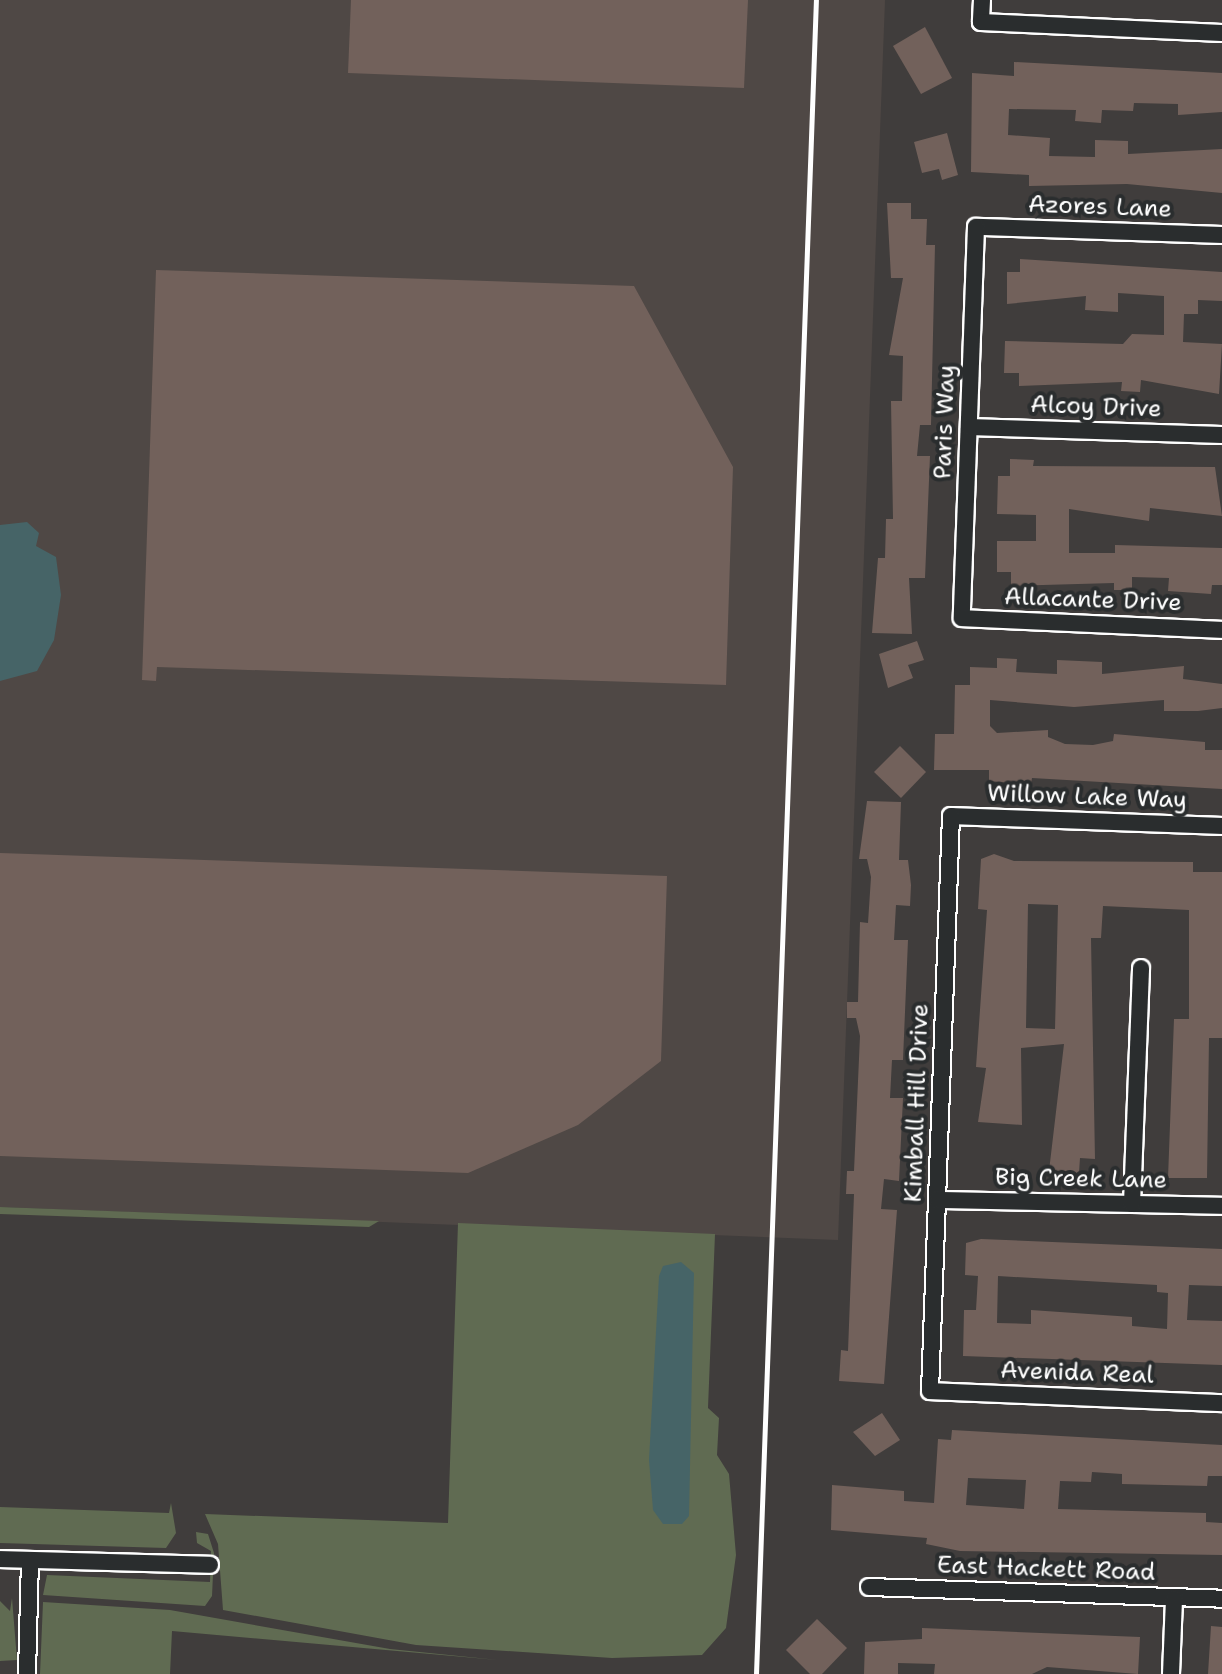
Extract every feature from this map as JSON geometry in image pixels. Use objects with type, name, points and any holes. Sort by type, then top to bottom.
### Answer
[{"type":"street","points":[[982,0],[981,22],[1222,33]]},
{"type":"street","name":"Azores Lane","points":[[976,227],[1222,235]]},
{"type":"street","name":"Paris Way","points":[[962,618],[976,227]]},
{"type":"street","name":"Alcoy Drive","points":[[969,427],[1222,435]]},
{"type":"street","name":"Allacante Drive","points":[[962,618],[1222,630]]},
{"type":"street","name":"Willow Lake Way","points":[[951,816],[1222,826]]},
{"type":"street","name":"Kimball Hill Drive","points":[[930,1391],[951,816]]},
{"type":"street","points":[[1132,1204],[1141,968]]},
{"type":"street","name":"Big Creek Lane","points":[[938,1200],[1222,1206]]},
{"type":"street","name":"Avenida Real","points":[[930,1391],[1222,1403]]},
{"type":"street","points":[[0,1559],[210,1565]]},
{"type":"street","points":[[27,1674],[30,1560]]},
{"type":"street","name":"East Hackett Road","points":[[869,1587],[1222,1599]]},
{"type":"street","points":[[1171,1674],[1174,1598]]},
{"type":"shaded area","points":[[0,0],[885,0],[838,1240],[0,1207]]},
{"type":"green space","points":[[0,1207],[379,1221],[369,1227],[0,1214]]},
{"type":"green space","points":[[458,1223],[715,1234],[708,1408],[719,1418],[717,1455],[729,1474],[736,1555],[726,1628],[702,1655],[612,1658],[416,1645],[223,1610],[218,1544],[205,1514],[448,1523]]},
{"type":"green space","points":[[171,1503],[176,1533],[166,1548],[0,1543],[0,1507],[169,1513]]},
{"type":"green space","points":[[196,1532],[208,1534],[214,1553],[212,1596],[205,1606],[43,1595],[47,1575],[210,1582],[211,1551],[197,1543]]},
{"type":"green space","points":[[12,1598],[17,1660],[0,1661],[0,1601],[10,1611]]},
{"type":"green space","points":[[43,1602],[170,1610],[390,1649],[498,1660],[172,1631],[170,1674],[40,1674]]},
{"type":"water","points":[[27,522],[39,533],[36,546],[56,557],[61,595],[54,640],[37,671],[0,681],[0,525]]},
{"type":"water","points":[[681,1262],[694,1273],[689,1516],[682,1524],[663,1524],[653,1510],[649,1460],[659,1276],[663,1266]]},
{"type":"building","points":[[351,0],[748,0],[744,88],[348,73]]},
{"type":"building","points":[[925,27],[952,78],[921,94],[893,46]]},
{"type":"building","points":[[1014,62],[1222,73],[1222,112],[1178,115],[1178,104],[1134,103],[1133,111],[1102,110],[1101,123],[1075,121],[1076,110],[1009,109],[1008,135],[1050,138],[1049,156],[1095,157],[1095,140],[1128,141],[1128,154],[1222,149],[1222,193],[1127,184],[1029,186],[1029,175],[971,172],[972,73],[1014,76]]},
{"type":"building","points":[[947,133],[958,175],[942,180],[939,169],[922,173],[914,142]]},
{"type":"building","points":[[887,203],[911,203],[911,219],[927,219],[926,245],[935,245],[931,425],[920,425],[917,456],[930,456],[925,578],[909,578],[912,634],[872,633],[878,558],[885,558],[886,519],[893,519],[891,401],[902,401],[903,356],[889,355],[903,278],[891,278]]},
{"type":"building","points":[[1020,259],[1222,272],[1222,301],[1198,300],[1198,314],[1184,314],[1183,342],[1222,344],[1219,394],[1141,380],[1140,392],[1121,391],[1122,382],[1019,386],[1019,373],[1004,373],[1005,341],[1123,344],[1132,334],[1164,335],[1164,296],[1118,293],[1118,312],[1085,310],[1086,296],[1007,304],[1007,272],[1020,272]]},
{"type":"building","points":[[156,270],[634,286],[733,467],[726,685],[157,667],[156,681],[142,680]]},
{"type":"building","points":[[1010,459],[1034,460],[1033,466],[1215,467],[1222,516],[1150,508],[1149,521],[1069,509],[1069,553],[1115,553],[1115,545],[1222,548],[1222,585],[1212,585],[1211,594],[1168,591],[1169,578],[1132,577],[1132,590],[1114,590],[1114,583],[1011,586],[1011,572],[997,572],[997,541],[1036,541],[1036,515],[997,514],[998,476],[1010,476]]},
{"type":"building","points":[[917,641],[924,660],[908,665],[913,678],[888,688],[879,654]]},
{"type":"building","points":[[997,658],[1017,659],[1016,672],[1057,674],[1057,660],[1102,662],[1102,674],[1184,666],[1183,679],[1222,684],[1222,708],[1198,711],[1164,711],[1164,700],[1074,707],[990,700],[990,726],[997,733],[1048,730],[1048,737],[1065,744],[1093,745],[1113,741],[1114,734],[1205,742],[1205,750],[1222,750],[1222,789],[1032,778],[1031,784],[1012,783],[989,781],[989,770],[934,770],[935,734],[954,734],[955,685],[970,685],[970,667],[997,668]]},
{"type":"building","points":[[900,746],[926,772],[901,798],[874,772]]},
{"type":"building","points":[[867,801],[901,802],[899,860],[908,860],[911,885],[910,906],[896,905],[894,940],[908,940],[903,1060],[892,1060],[890,1098],[903,1098],[899,1181],[884,1179],[881,1209],[897,1210],[884,1384],[839,1381],[841,1350],[848,1351],[854,1194],[846,1194],[847,1171],[854,1171],[860,1036],[856,1018],[847,1018],[847,1002],[858,1002],[860,922],[868,923],[871,877],[867,859],[859,859]]},
{"type":"building","points":[[0,853],[667,876],[661,1061],[578,1125],[468,1173],[0,1156]]},
{"type":"building","points":[[994,854],[1014,861],[1193,862],[1193,872],[1222,872],[1222,1038],[1209,1038],[1207,1178],[1168,1178],[1174,1019],[1189,1019],[1189,910],[1103,906],[1101,938],[1091,938],[1095,1159],[1080,1158],[1079,1173],[1049,1171],[1064,1044],[1021,1048],[1022,1125],[978,1122],[986,1068],[976,1067],[987,910],[978,909],[981,859]],"holes":[[[1028,904],[1058,905],[1055,1029],[1026,1028]]]},
{"type":"building","points":[[981,1239],[1222,1249],[1222,1286],[1189,1285],[1187,1320],[1222,1321],[1222,1365],[963,1356],[964,1310],[976,1310],[978,1276],[965,1275],[966,1243]],"holes":[[[998,1276],[1157,1285],[1157,1292],[1168,1293],[1167,1329],[1132,1326],[1132,1317],[1031,1310],[1031,1324],[997,1323]]]},
{"type":"building","points":[[882,1413],[900,1440],[875,1456],[853,1432]]},
{"type":"building","points":[[952,1430],[1222,1445],[1222,1476],[1208,1476],[1207,1486],[1122,1484],[1122,1474],[1092,1472],[1091,1482],[1060,1481],[1058,1509],[1206,1513],[1206,1522],[1222,1523],[1222,1555],[960,1551],[926,1544],[927,1538],[831,1530],[832,1485],[904,1491],[904,1501],[934,1503],[938,1439],[951,1440]],"holes":[[[968,1478],[1026,1480],[1024,1509],[966,1505]]]},
{"type":"building","points":[[817,1619],[847,1648],[822,1674],[810,1674],[786,1650]]},
{"type":"building","points":[[1211,1626],[1222,1627],[1222,1674],[1208,1674]]},
{"type":"building","points":[[922,1628],[1140,1637],[1138,1674],[1047,1667],[1032,1674],[934,1674],[935,1664],[898,1663],[898,1674],[864,1674],[865,1642],[922,1639]]},
{"type":"railway","points":[[756,1674],[816,0]]}]
